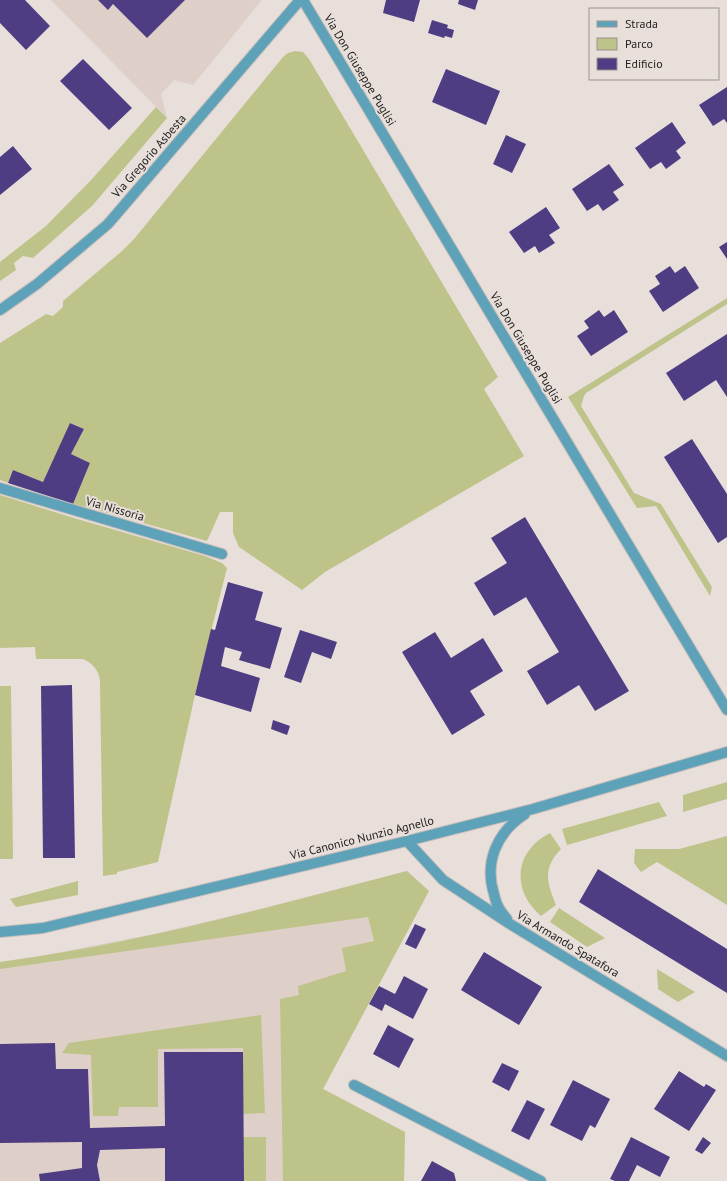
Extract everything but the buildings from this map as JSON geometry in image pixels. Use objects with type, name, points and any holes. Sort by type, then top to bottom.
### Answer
[{"type":"street","name":"Via Gregorio Asbesta","points":[[0,310],[37,284],[108,224],[300,0]]},
{"type":"street","name":"Via Don Giuseppe Puglisi","points":[[303,0],[727,710]]},
{"type":"street","name":"Via Nissoria","points":[[0,488],[222,554]]},
{"type":"street","name":"Via Canonico Nunzio Agnello","points":[[0,932],[43,928],[407,841],[533,809],[727,752]]},
{"type":"street","points":[[510,924],[497,905],[490,883],[491,860],[499,839],[514,822],[533,809]]},
{"type":"street","name":"Via Armando Spatafora","points":[[407,841],[443,880],[510,924],[727,1056]]},
{"type":"street","points":[[354,1084],[541,1181]]},
{"type":"shaded area","points":[[51,0],[262,0],[193,85],[174,80],[161,94],[167,118]]},
{"type":"shaded area","points":[[407,871],[429,891],[323,1089],[405,1132],[404,1181],[0,1181],[0,962],[35,957],[158,933],[260,909]]},
{"type":"green space","points":[[295,51],[303,52],[309,59],[498,377],[484,389],[524,456],[325,572],[302,590],[239,547],[233,533],[233,512],[220,512],[207,541],[73,504],[90,463],[71,454],[84,429],[71,423],[43,482],[13,470],[8,483],[0,480],[0,343],[46,314],[53,316],[63,307],[63,301],[122,251],[134,239],[283,57],[288,53]]},
{"type":"green space","points":[[156,107],[167,118],[92,206],[33,258],[23,256],[14,263],[16,270],[0,281],[0,262],[46,226],[92,179]]},
{"type":"green space","points":[[727,298],[727,304],[586,393],[581,406],[634,493],[661,504],[712,587],[710,596],[656,506],[637,508],[568,397]]},
{"type":"green space","points":[[0,495],[205,556],[222,563],[227,568],[195,695],[158,862],[117,872],[117,874],[103,876],[100,681],[95,668],[83,659],[36,659],[35,647],[0,648]]},
{"type":"green space","points":[[0,686],[11,686],[13,859],[0,859]]},
{"type":"green space","points":[[727,782],[727,799],[683,812],[683,795]]},
{"type":"green space","points":[[659,802],[667,816],[567,845],[562,829]]},
{"type":"green space","points":[[550,833],[561,849],[551,863],[548,876],[550,889],[556,905],[541,916],[531,906],[525,895],[521,883],[521,872],[523,861],[529,850],[538,841]]},
{"type":"green space","points":[[727,836],[727,905],[657,862],[641,872],[634,863],[635,849],[679,849]]},
{"type":"green space","points":[[407,871],[429,891],[323,1089],[405,1132],[404,1181],[283,1181],[280,999],[299,995],[298,986],[346,971],[342,948],[374,941],[368,917],[0,969],[0,962],[154,935]]},
{"type":"green space","points":[[78,881],[78,895],[16,907],[10,899]]},
{"type":"green space","points":[[559,908],[605,938],[587,947],[550,922]]},
{"type":"green space","points":[[657,969],[695,992],[678,1002],[658,989]]},
{"type":"green space","points":[[261,1015],[265,1113],[243,1114],[243,1048],[158,1049],[158,1107],[119,1107],[118,1116],[93,1116],[91,1055],[62,1053],[69,1043]]},
{"type":"green space","points":[[243,1137],[266,1137],[266,1181],[244,1181]]}]
